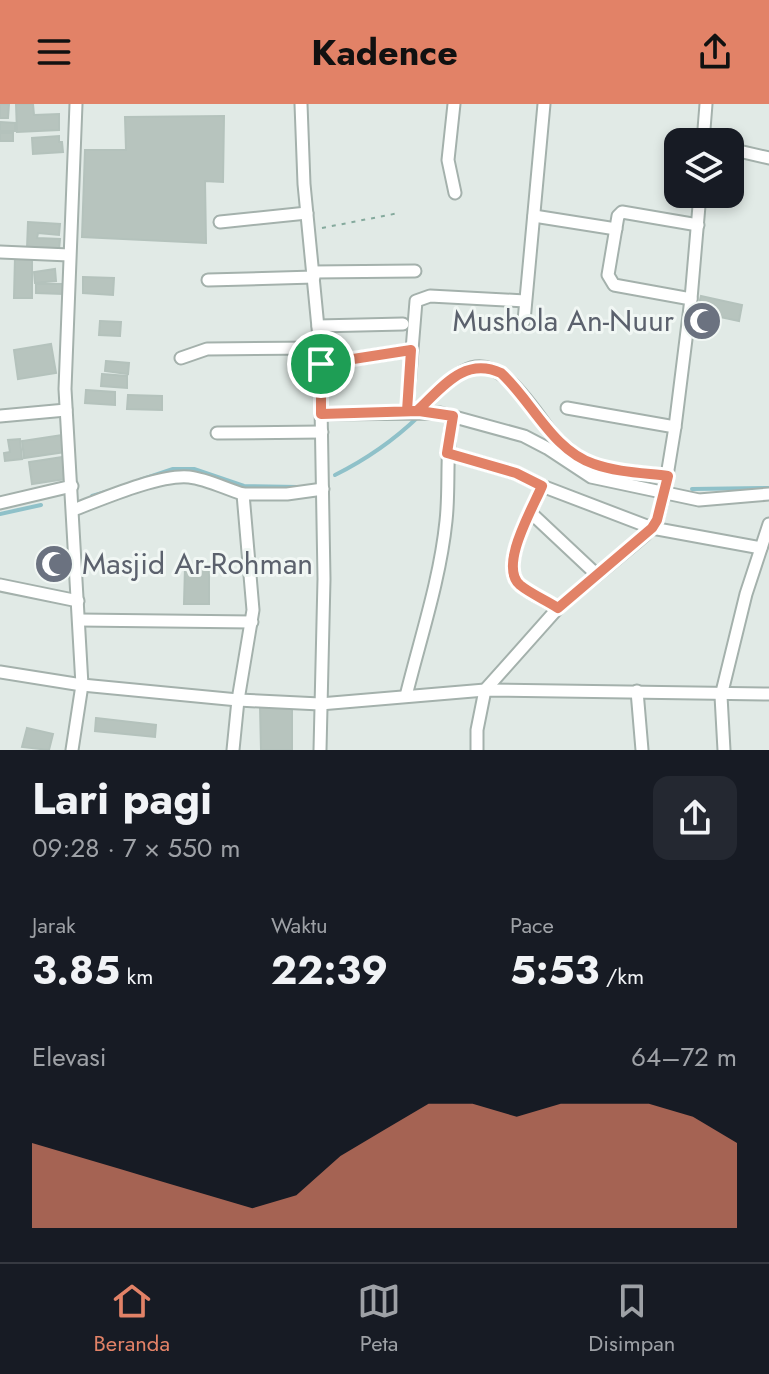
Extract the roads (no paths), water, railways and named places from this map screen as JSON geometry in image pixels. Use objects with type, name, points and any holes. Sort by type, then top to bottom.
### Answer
[{"type":"street","points":[[72,750],[82,685],[65,352],[76,104]]},
{"type":"street","points":[[301,104],[302,154],[321,364],[324,579],[320,750]]},
{"type":"street","points":[[454,104],[448,160],[455,193]]},
{"type":"street","points":[[524,321],[544,104]]},
{"type":"street","points":[[704,128],[706,104]]},
{"type":"street","points":[[744,152],[769,158]]},
{"type":"street","points":[[477,750],[477,730],[485,690],[558,608],[652,528],[668,476],[691,299],[699,208]]},
{"type":"street","points":[[691,299],[614,285],[608,275],[618,216],[626,211],[698,225]]},
{"type":"street","points":[[220,222],[307,213]]},
{"type":"street","points":[[534,216],[616,229]]},
{"type":"street","points":[[0,252],[69,255]]},
{"type":"street","points":[[208,280],[415,271]]},
{"type":"street","points":[[414,411],[411,350],[414,305],[424,297],[525,301]]},
{"type":"street","points":[[318,326],[403,324]]},
{"type":"street","points":[[181,358],[207,349],[320,348]]},
{"type":"street","points":[[321,364],[411,350]]},
{"type":"street","points":[[414,411],[463,372],[473,367],[489,368],[511,382],[556,437],[582,459],[598,466],[668,476]]},
{"type":"street","points":[[567,408],[675,427]]},
{"type":"street","points":[[0,416],[66,410]]},
{"type":"street","points":[[321,414],[440,413],[524,436],[585,475],[664,494],[710,500],[769,494]]},
{"type":"street","points":[[406,696],[442,545],[446,519],[447,453],[453,416]]},
{"type":"street","points":[[217,433],[322,432]]},
{"type":"street","points":[[447,453],[516,473],[652,528],[761,548]]},
{"type":"street","points":[[73,510],[125,491],[178,477],[194,478],[243,494],[287,494],[323,489]]},
{"type":"street","points":[[0,503],[72,486]]},
{"type":"street","points":[[542,486],[512,555],[515,578],[519,585],[558,608]]},
{"type":"street","points":[[233,750],[252,622],[243,494]]},
{"type":"street","points":[[531,513],[596,574]]},
{"type":"street","points":[[724,750],[721,696],[746,594],[769,524]]},
{"type":"street","points":[[0,585],[78,601]]},
{"type":"street","points":[[79,620],[252,622]]},
{"type":"street","points":[[0,672],[82,685],[238,700],[320,704],[485,690],[637,691],[721,696],[769,694]]},
{"type":"street","points":[[637,691],[642,750]]},
{"type":"waterway","points":[[335,475],[379,449],[418,417]]},
{"type":"waterway","points":[[140,480],[173,469],[194,469],[244,486],[298,487]]},
{"type":"waterway","points":[[618,476],[645,481]]},
{"type":"waterway","points":[[692,489],[769,488]]},
{"type":"waterway","points":[[92,496],[109,491]]},
{"type":"waterway","points":[[0,514],[41,505]]},
{"type":"place","name":"Mushola An-Nuur","points":[[702,321]]},
{"type":"place","name":"Masjid Ar-Rohman","points":[[54,564]]}]
